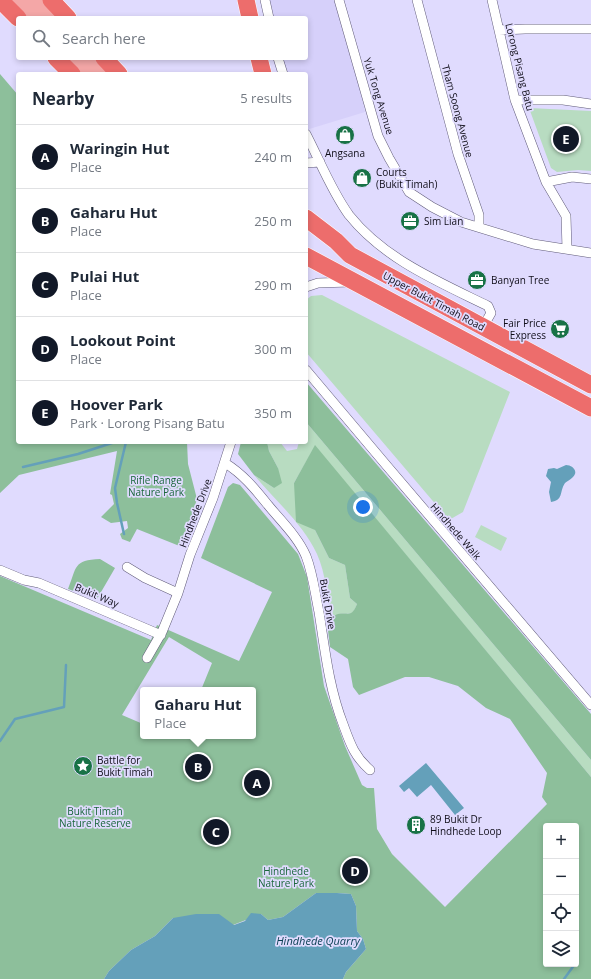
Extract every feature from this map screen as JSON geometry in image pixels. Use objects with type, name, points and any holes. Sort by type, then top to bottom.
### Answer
[{"type":"highway","points":[[0,0],[16,16]]},
{"type":"highway","points":[[51,0],[66,16]]},
{"type":"highway","points":[[235,0],[239,16]]},
{"type":"highway","points":[[246,0],[250,16]]},
{"type":"highway","points":[[58,60],[70,72]]},
{"type":"highway","points":[[106,60],[117,72]]},
{"type":"highway","points":[[248,60],[252,72]]},
{"type":"highway","points":[[260,60],[262,72]]},
{"type":"highway","name":"Upper Bukit Timah Road","points":[[308,220],[336,241],[350,255],[591,385]]},
{"type":"highway","points":[[308,235],[350,255]]},
{"type":"highway","name":"Upper Bukit Timah Road","points":[[308,257],[591,408]]},
{"type":"main road","points":[[19,0],[33,16]]},
{"type":"main road","points":[[36,0],[51,16]]},
{"type":"main road","points":[[74,60],[84,72]]},
{"type":"main road","points":[[93,60],[103,72]]},
{"type":"street","points":[[265,0],[269,16]]},
{"type":"street","name":"Yuk Tong Avenue","points":[[339,0],[378,136],[409,192],[432,207],[461,222],[533,244],[591,254]]},
{"type":"street","name":"Tham Soong Avenue","points":[[418,0],[458,154],[479,215],[479,227]]},
{"type":"street","name":"Lorong Pisang Batu","points":[[492,0],[515,100],[546,182],[566,216],[567,249]]},
{"type":"street","points":[[500,30],[591,29]]},
{"type":"street","points":[[279,60],[282,72]]},
{"type":"street","points":[[515,100],[563,100],[591,104]]},
{"type":"street","points":[[308,138],[332,188],[350,215],[369,236],[397,258],[434,279],[488,306],[491,313],[483,327]]},
{"type":"street","points":[[308,160],[315,152]]},
{"type":"street","points":[[308,162],[320,162]]},
{"type":"street","points":[[546,182],[572,177],[591,179]]},
{"type":"street","points":[[308,286],[318,283],[354,282]]},
{"type":"street","name":"Hindhede Walk","points":[[308,372],[386,466],[591,705]]},
{"type":"street","name":"Hindhede Drive","points":[[147,658],[160,637],[178,592],[190,555],[213,498],[230,444]]},
{"type":"street","name":"Bukit Drive","points":[[225,463],[244,476],[299,543],[306,556],[315,593],[328,676],[338,711],[350,745],[361,763],[370,770]]},
{"type":"street","points":[[127,567],[146,578],[178,592]]},
{"type":"street","name":"Bukit Way","points":[[0,570],[24,580],[30,585],[160,637]]},
{"type":"shaded area","points":[[267,0],[341,0],[365,112],[308,129],[308,72],[284,72],[281,60],[308,60],[308,16],[271,16]]},
{"type":"green space","name":"Rifle Range Nature Park","points":[[0,74],[16,93],[16,444],[187,444],[188,464],[197,499],[182,547],[137,529],[130,542],[122,539],[120,534],[128,528],[127,521],[111,523],[101,517],[114,504],[112,495],[110,494],[117,451],[19,475],[0,493]]},
{"type":"green space","points":[[529,108],[591,111],[591,171],[578,170],[557,172],[551,168]]},
{"type":"green space","points":[[322,295],[510,392],[463,512],[449,520],[308,354],[308,298],[311,296]]},
{"type":"green space","points":[[308,384],[591,714],[591,760],[308,424]]},
{"type":"green space","points":[[308,424],[591,760],[591,777],[315,446],[294,483],[329,558],[345,565],[350,598],[357,604],[351,614],[339,614],[331,619],[326,586],[317,554],[296,522],[254,475],[274,488],[278,468],[269,451],[267,444],[282,444],[287,451],[297,449],[298,444],[308,444]]},
{"type":"green space","points":[[240,444],[267,444],[269,451],[278,468],[282,483],[274,488],[254,475],[238,454]]},
{"type":"green space","points":[[315,445],[591,777],[591,979],[343,979],[346,972],[366,949],[363,939],[357,931],[356,906],[351,894],[316,893],[283,917],[268,920],[261,914],[233,925],[173,918],[155,936],[131,950],[109,971],[104,979],[0,979],[0,576],[151,640],[157,625],[239,661],[272,592],[201,558],[228,487],[233,483],[240,485],[298,554],[307,577],[324,686],[345,746],[362,785],[367,788],[374,788],[377,829],[392,854],[445,907],[547,804],[542,797],[547,773],[510,719],[486,708],[458,686],[429,677],[405,677],[359,695],[353,687],[348,659],[330,647],[327,622],[334,616],[352,613],[357,604],[350,598],[345,565],[329,558],[315,530],[296,522],[294,483]]},
{"type":"green space","points":[[481,525],[507,538],[501,551],[475,537]]},
{"type":"green space","points":[[100,559],[115,568],[97,599],[68,589],[75,570],[80,563]]},
{"type":"water","points":[[566,465],[574,469],[575,475],[565,483],[560,497],[551,502],[549,492],[551,482],[546,476],[548,469],[557,469]]},
{"type":"water","points":[[426,763],[464,808],[455,815],[431,785],[417,797],[409,788],[404,792],[399,786]]},
{"type":"water","name":"Hindhede Quarry","points":[[316,893],[351,894],[356,906],[357,931],[363,939],[366,949],[346,972],[343,979],[104,979],[109,971],[131,950],[155,936],[173,918],[196,914],[219,914],[234,925],[245,921],[251,913],[261,914],[268,920],[283,917]]},
{"type":"waterway","points":[[23,467],[78,454],[109,444]]},
{"type":"waterway","points":[[124,534],[115,488],[126,444]]},
{"type":"waterway","points":[[0,741],[15,719],[64,707],[66,665]]},
{"type":"waterway","points":[[564,979],[573,967]]},
{"type":"place","name":"Angsana","points":[[345,135]]},
{"type":"place","name":"Hoover Park","points":[[566,139]]},
{"type":"place","name":"Courts (Bukit Timah)","points":[[362,178]]},
{"type":"place","name":"Sim Lian","points":[[410,221]]},
{"type":"place","name":"Banyan Tree","points":[[477,280]]},
{"type":"place","name":"Fair Price Express","points":[[560,329]]},
{"type":"place","name":"Battle for Bukit Timah","points":[[83,766]]},
{"type":"place","name":"Gaharu Hut","points":[[198,767]]},
{"type":"place","name":"Waringin Hut","points":[[257,783]]},
{"type":"place","name":"89 Bukit Dr Hindhede Loop","points":[[416,825]]},
{"type":"place","name":"Pulai Hut","points":[[216,832]]},
{"type":"place","name":"Lookout Point","points":[[355,871]]},
{"type":"park label","name":"Bukit Timah Nature Reserve","points":[[95,816]]},
{"type":"park label","name":"Hindhede Nature Park","points":[[286,876]]}]
